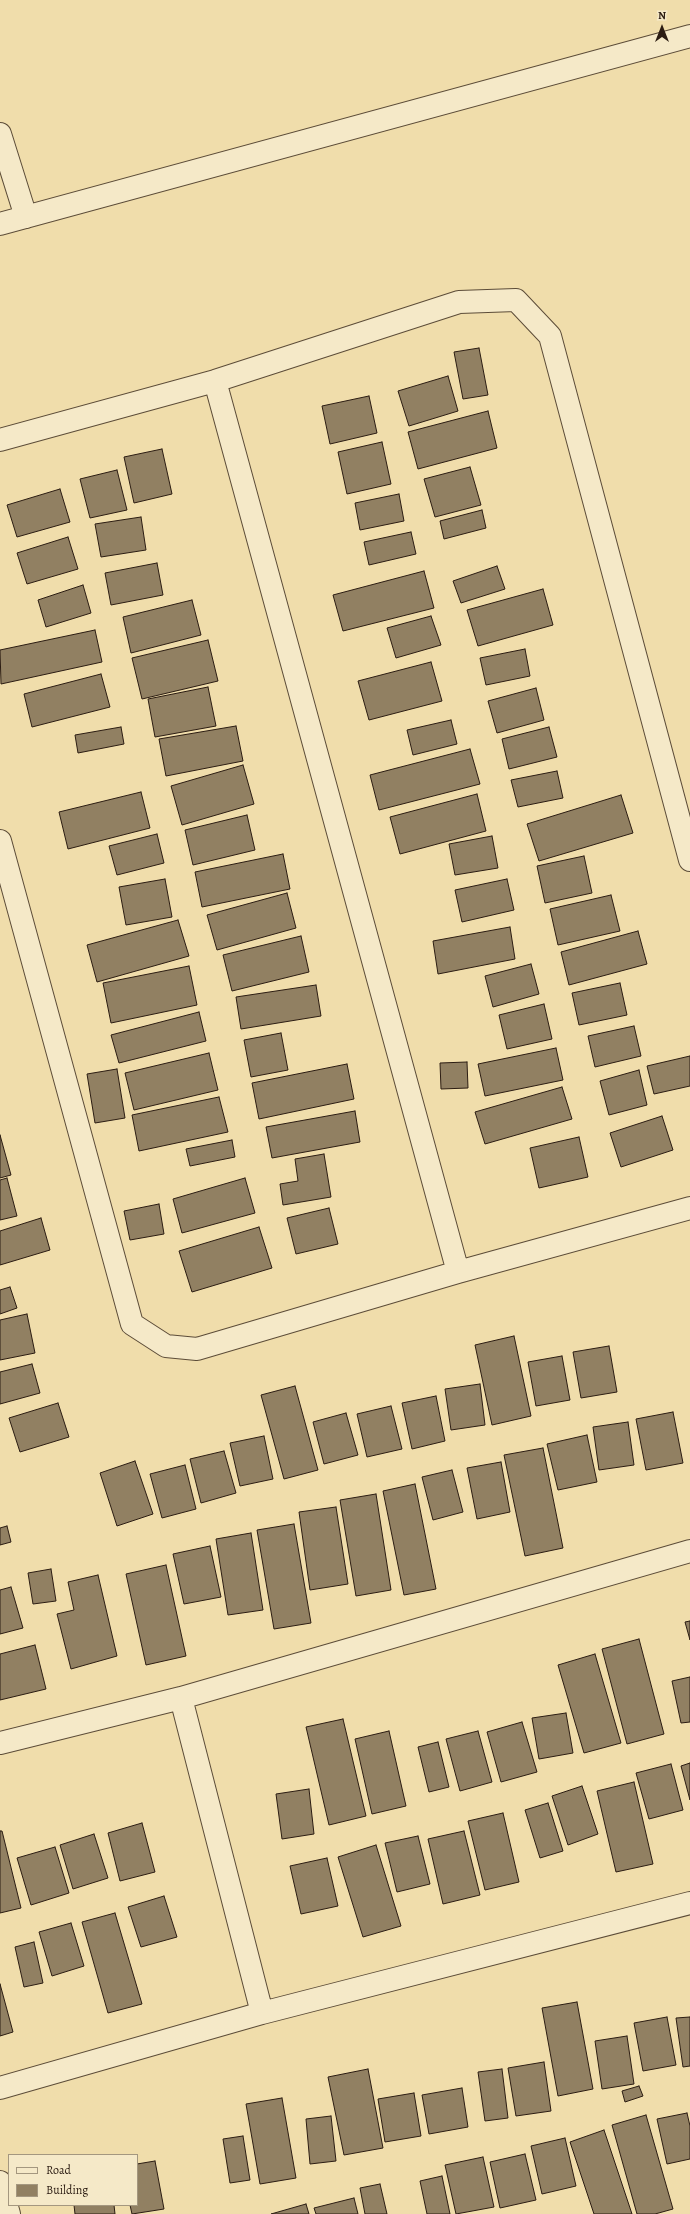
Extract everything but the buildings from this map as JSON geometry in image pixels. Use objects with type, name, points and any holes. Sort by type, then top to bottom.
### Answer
[{"type":"street","points":[[0,224],[690,36]]},
{"type":"street","points":[[0,134],[26,217]]},
{"type":"street","points":[[0,440],[215,381],[459,302],[516,300],[550,336],[690,860]]},
{"type":"street","points":[[215,381],[458,1272]]},
{"type":"street","points":[[0,841],[132,1324],[166,1346],[197,1349],[458,1272],[690,1208]]},
{"type":"street","points":[[0,1743],[181,1698],[690,1551]]},
{"type":"street","points":[[181,1698],[262,2013]]},
{"type":"street","points":[[0,2088],[262,2013],[690,1903]]},
{"type":"street","points":[[0,2182],[9,2214]]}]
